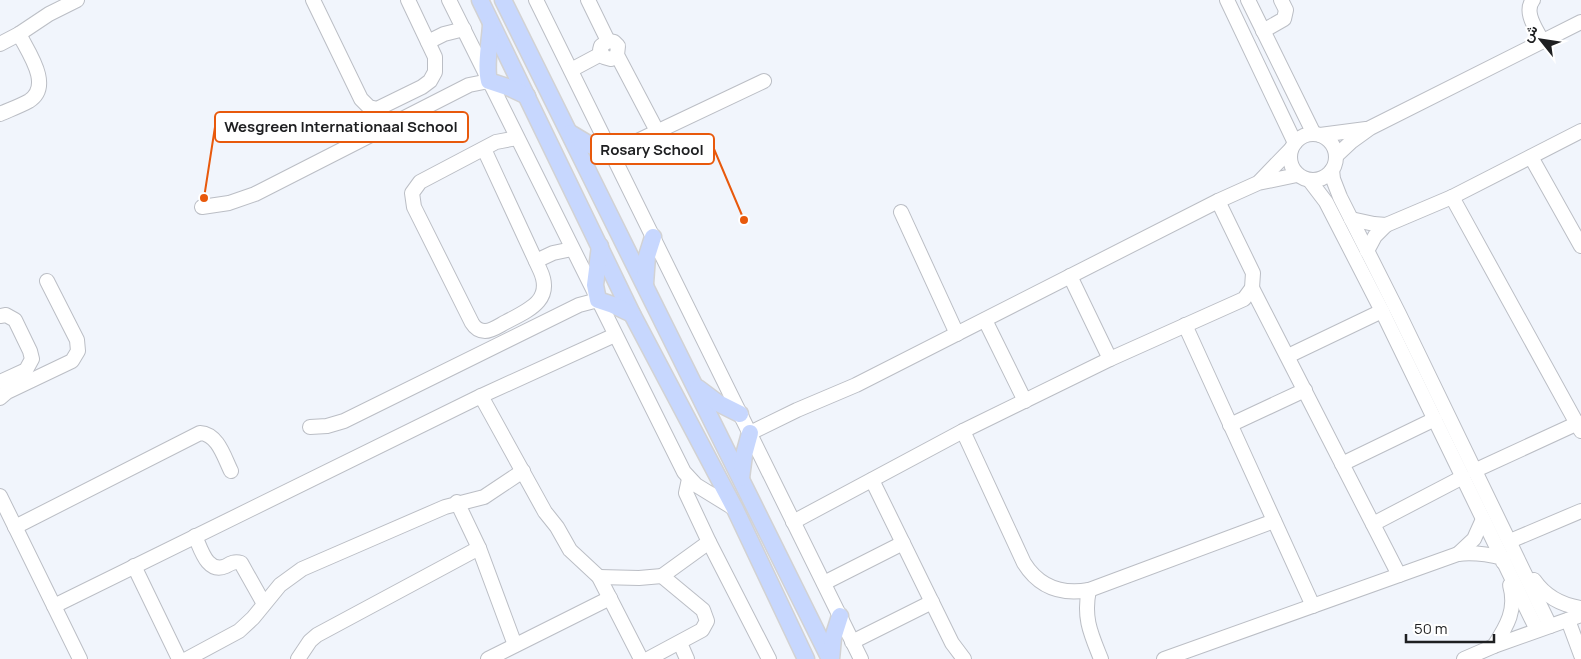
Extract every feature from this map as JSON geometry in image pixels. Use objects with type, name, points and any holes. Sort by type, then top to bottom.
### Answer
[{"type":"main road","points":[[480,0],[632,314],[735,509],[806,659]]},
{"type":"main road","points":[[503,0],[831,659]]},
{"type":"main road","points":[[491,22],[490,52],[486,70],[489,81],[527,96]]},
{"type":"main road","points":[[570,133],[590,145],[612,153]]},
{"type":"main road","points":[[645,286],[647,256],[653,237]]},
{"type":"main road","points":[[600,245],[595,285],[598,300],[632,314]]},
{"type":"main road","points":[[693,384],[718,403],[740,414]]},
{"type":"main road","points":[[741,478],[744,455],[750,433]]},
{"type":"main road","points":[[831,659],[840,616]]},
{"type":"street","points":[[0,44],[49,14],[77,0]]},
{"type":"street","points":[[312,0],[361,99],[369,107],[381,108],[422,87],[430,81],[436,72],[436,62],[408,0]]},
{"type":"street","points":[[449,0],[684,472],[689,479],[735,509]]},
{"type":"street","points":[[536,0],[861,659]]},
{"type":"street","points":[[588,0],[608,41]]},
{"type":"street","points":[[1227,0],[1293,146],[1290,163],[1329,207],[1435,419],[1470,473],[1483,519],[1509,551],[1525,563],[1544,592],[1558,602],[1581,608]]},
{"type":"street","points":[[1248,0],[1317,135],[1328,140],[1334,147],[1336,156],[1332,170],[1336,188],[1367,250],[1544,628]]},
{"type":"street","points":[[1263,31],[1281,21],[1285,16],[1286,10],[1281,0]]},
{"type":"street","points":[[1533,0],[1530,6],[1530,14],[1542,41]]},
{"type":"street","points":[[1336,156],[1369,128],[1581,22]]},
{"type":"street","points":[[428,42],[444,34],[464,29]]},
{"type":"street","points":[[0,114],[28,101],[38,89],[39,79],[37,70],[19,34]]},
{"type":"street","points":[[601,54],[601,46],[608,41],[614,42],[618,46],[618,55],[657,131]]},
{"type":"street","points":[[571,70],[601,54]]},
{"type":"street","points":[[601,54],[607,59],[618,55]]},
{"type":"street","points":[[202,208],[229,203],[255,194],[469,85],[489,81]]},
{"type":"street","points":[[612,153],[764,81]]},
{"type":"street","points":[[1258,183],[1300,138],[1345,133],[1369,128]]},
{"type":"street","points":[[1351,218],[1374,224],[1386,224],[1452,197],[1581,132]]},
{"type":"street","points":[[484,149],[543,275],[544,288],[536,305],[484,332],[477,329],[472,323],[414,207],[412,198],[414,189],[420,182],[496,142],[517,138]]},
{"type":"street","points":[[1531,157],[1581,246]]},
{"type":"street","points":[[750,433],[797,410],[856,385],[1218,201],[1258,183],[1304,178],[1319,180],[1332,170]]},
{"type":"street","points":[[1373,524],[1470,473],[1579,427],[1452,197]]},
{"type":"street","points":[[793,522],[964,431],[1110,360],[1244,299],[1252,288],[1254,280],[1250,266],[1218,201]]},
{"type":"street","points":[[901,212],[957,334]]},
{"type":"street","points":[[1367,250],[1375,236],[1386,224]]},
{"type":"street","points":[[536,261],[553,253],[572,249]]},
{"type":"street","points":[[1070,276],[1110,360]]},
{"type":"street","points":[[0,398],[7,392],[72,360],[78,351],[77,340],[47,281]]},
{"type":"street","points":[[1252,288],[1399,575]]},
{"type":"street","points":[[310,427],[344,422],[579,305],[598,300]]},
{"type":"street","points":[[1288,356],[1382,311]]},
{"type":"street","points":[[0,316],[10,316],[15,320],[32,359],[26,370],[0,382]]},
{"type":"street","points":[[985,320],[1025,401]]},
{"type":"street","points":[[1185,325],[1313,606]]},
{"type":"street","points":[[54,606],[481,396],[615,335]]},
{"type":"street","points":[[1230,425],[1305,390]]},
{"type":"street","points":[[481,396],[545,512],[557,527],[570,550],[599,577],[641,659]]},
{"type":"street","points":[[1342,464],[1435,419]]},
{"type":"street","points":[[964,431],[1024,562],[1037,580],[1056,590],[1067,592],[1089,590],[1274,521]]},
{"type":"street","points":[[15,527],[200,433],[206,433],[215,440],[231,471]]},
{"type":"street","points":[[186,659],[239,631],[254,618],[280,585],[302,569],[457,502],[471,501],[484,497],[522,471]]},
{"type":"street","points":[[689,479],[686,493],[709,542],[770,659]]},
{"type":"street","points":[[872,480],[952,643],[964,659]]},
{"type":"street","points":[[457,502],[479,548],[515,645]]},
{"type":"street","points":[[2,504],[80,659]]},
{"type":"street","points":[[1164,659],[1195,654],[1313,606],[1458,554],[1509,551],[1581,511]]},
{"type":"street","points":[[1458,554],[1474,539],[1483,519]]},
{"type":"street","points":[[195,536],[207,561],[214,567],[222,567],[236,562],[241,563],[264,604]]},
{"type":"street","points":[[599,577],[639,578],[662,576],[709,542]]},
{"type":"street","points":[[824,583],[903,543]]},
{"type":"street","points":[[298,659],[310,640],[317,635],[479,548]]},
{"type":"street","points":[[1494,646],[1510,619],[1513,603],[1509,551]]},
{"type":"street","points":[[134,566],[179,659]]},
{"type":"street","points":[[648,659],[702,630],[707,621],[703,610],[662,576]]},
{"type":"street","points":[[1089,590],[1086,618],[1100,659]]},
{"type":"street","points":[[491,658],[610,598]]},
{"type":"street","points":[[852,642],[932,602]]},
{"type":"street","points":[[1464,659],[1494,646],[1575,617],[1581,655]]},
{"type":"street","points":[[680,643],[687,659]]},
{"type":"place","name":"Wesgreen Internationaal School","points":[[204,198]]},
{"type":"place","name":"Rosary School","points":[[744,220]]}]
